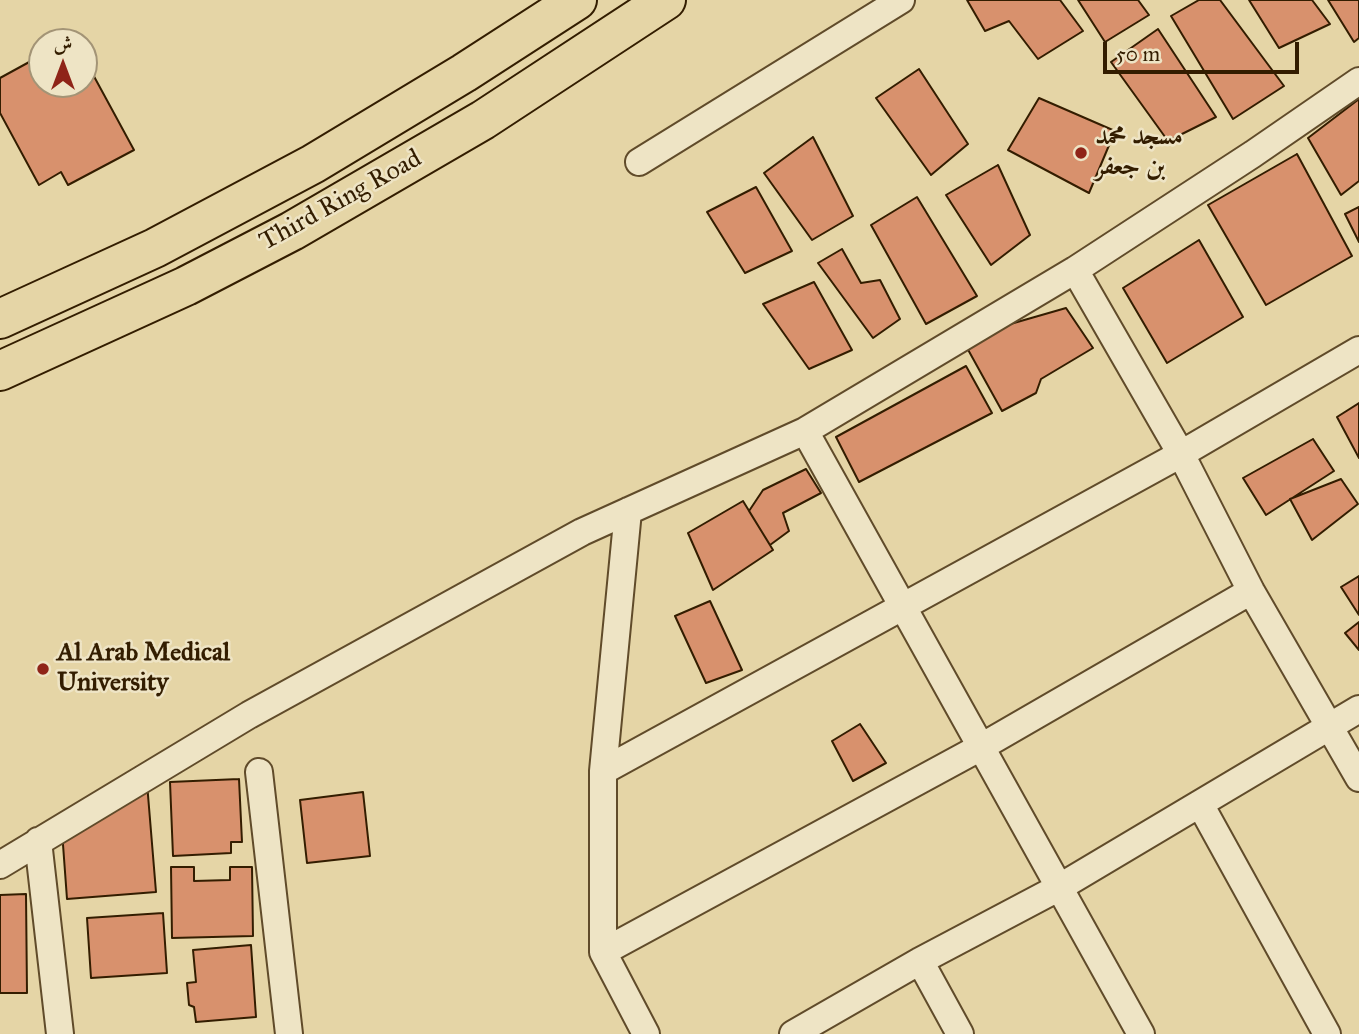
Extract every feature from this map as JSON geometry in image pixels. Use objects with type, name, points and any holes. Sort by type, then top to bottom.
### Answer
[{"type":"highway","name":"Third Ring Road","points":[[0,372],[186,286],[292,231],[483,120],[666,0]]},
{"type":"highway","name":"Third Ring Road","points":[[0,319],[155,248],[313,164],[572,1]]},
{"type":"street","points":[[639,162],[901,0]]},
{"type":"street","points":[[0,864],[249,715],[628,511],[805,431],[1075,270],[1242,162],[1359,81]]},
{"type":"street","points":[[1075,270],[1181,454],[1251,591],[1359,778]]},
{"type":"street","points":[[603,771],[1181,454],[1359,350]]},
{"type":"street","points":[[805,431],[1141,1034]]},
{"type":"street","points":[[628,511],[603,771],[603,952],[646,1034]]},
{"type":"street","points":[[603,952],[981,747],[1251,591]]},
{"type":"street","points":[[793,1034],[920,961],[1060,887],[1359,709]]},
{"type":"street","points":[[259,772],[289,1034]]},
{"type":"street","points":[[1200,804],[1327,1034]]},
{"type":"street","points":[[38,841],[60,1034]]},
{"type":"street","points":[[920,961],[960,1034]]},
{"type":"building","points":[[967,0],[1060,0],[1083,31],[1038,59],[1009,21],[985,31]]},
{"type":"building","points":[[1078,0],[1138,0],[1149,15],[1105,42]]},
{"type":"building","points":[[1199,0],[1220,0],[1284,86],[1233,119],[1171,16]]},
{"type":"building","points":[[1249,0],[1312,0],[1330,24],[1279,48]]},
{"type":"building","points":[[1328,0],[1359,0],[1359,38],[1354,42]]},
{"type":"building","points":[[1158,29],[1216,117],[1168,141],[1111,62]]},
{"type":"building","points":[[28,63],[28,98],[98,98],[98,84],[134,150],[68,185],[61,172],[39,185],[0,113],[0,78]]},
{"type":"building","points":[[919,69],[968,144],[931,175],[876,98]]},
{"type":"building","points":[[1039,98],[1115,131],[1089,193],[1008,150]]},
{"type":"building","points":[[1359,99],[1359,181],[1341,195],[1308,138]]},
{"type":"building","points":[[813,137],[853,216],[812,240],[764,173]]},
{"type":"building","points":[[1297,154],[1352,256],[1266,305],[1208,205]]},
{"type":"building","points":[[998,165],[1030,235],[991,265],[946,195]]},
{"type":"building","points":[[756,187],[792,251],[745,273],[707,212]]},
{"type":"building","points":[[917,197],[977,296],[926,324],[871,225]]},
{"type":"building","points":[[1359,207],[1359,242],[1345,214]]},
{"type":"building","points":[[1199,240],[1243,317],[1167,363],[1123,288]]},
{"type":"building","points":[[842,249],[861,283],[880,280],[900,319],[873,338],[818,263]]},
{"type":"building","points":[[814,282],[852,350],[809,369],[763,304]]},
{"type":"building","points":[[1066,308],[1093,348],[1041,379],[1036,393],[1002,411],[966,346],[993,329]]},
{"type":"building","points":[[966,366],[992,413],[859,482],[836,437]]},
{"type":"building","points":[[1359,403],[1359,458],[1337,417]]},
{"type":"building","points":[[1313,439],[1334,471],[1266,515],[1243,478]]},
{"type":"building","points":[[806,469],[821,493],[783,513],[789,531],[770,545],[749,511],[763,490]]},
{"type":"building","points":[[1341,479],[1358,504],[1312,540],[1290,499]]},
{"type":"building","points":[[743,501],[773,550],[713,590],[688,533]]},
{"type":"building","points":[[1359,576],[1359,615],[1341,587]]},
{"type":"building","points":[[710,601],[742,670],[706,683],[675,616]]},
{"type":"building","points":[[1359,622],[1359,650],[1345,633]]},
{"type":"building","points":[[860,724],[886,763],[853,781],[832,741]]},
{"type":"building","points":[[239,779],[242,842],[231,842],[231,853],[173,856],[170,782]]},
{"type":"building","points":[[147,783],[156,892],[67,899],[62,831]]},
{"type":"building","points":[[363,792],[370,856],[307,863],[300,800]]},
{"type":"building","points":[[171,867],[194,867],[194,881],[230,880],[230,867],[252,867],[253,936],[172,938]]},
{"type":"building","points":[[26,894],[27,993],[0,993],[0,895]]},
{"type":"building","points":[[163,913],[167,973],[91,978],[87,918]]},
{"type":"building","points":[[251,945],[256,1017],[196,1022],[194,1007],[189,1005],[187,983],[196,982],[193,950]]},
{"type":"place","name":"مسجد محمد بن جعفر","points":[[1081,153]]},
{"type":"place","name":"Al Arab Medical University","points":[[43,669]]}]
